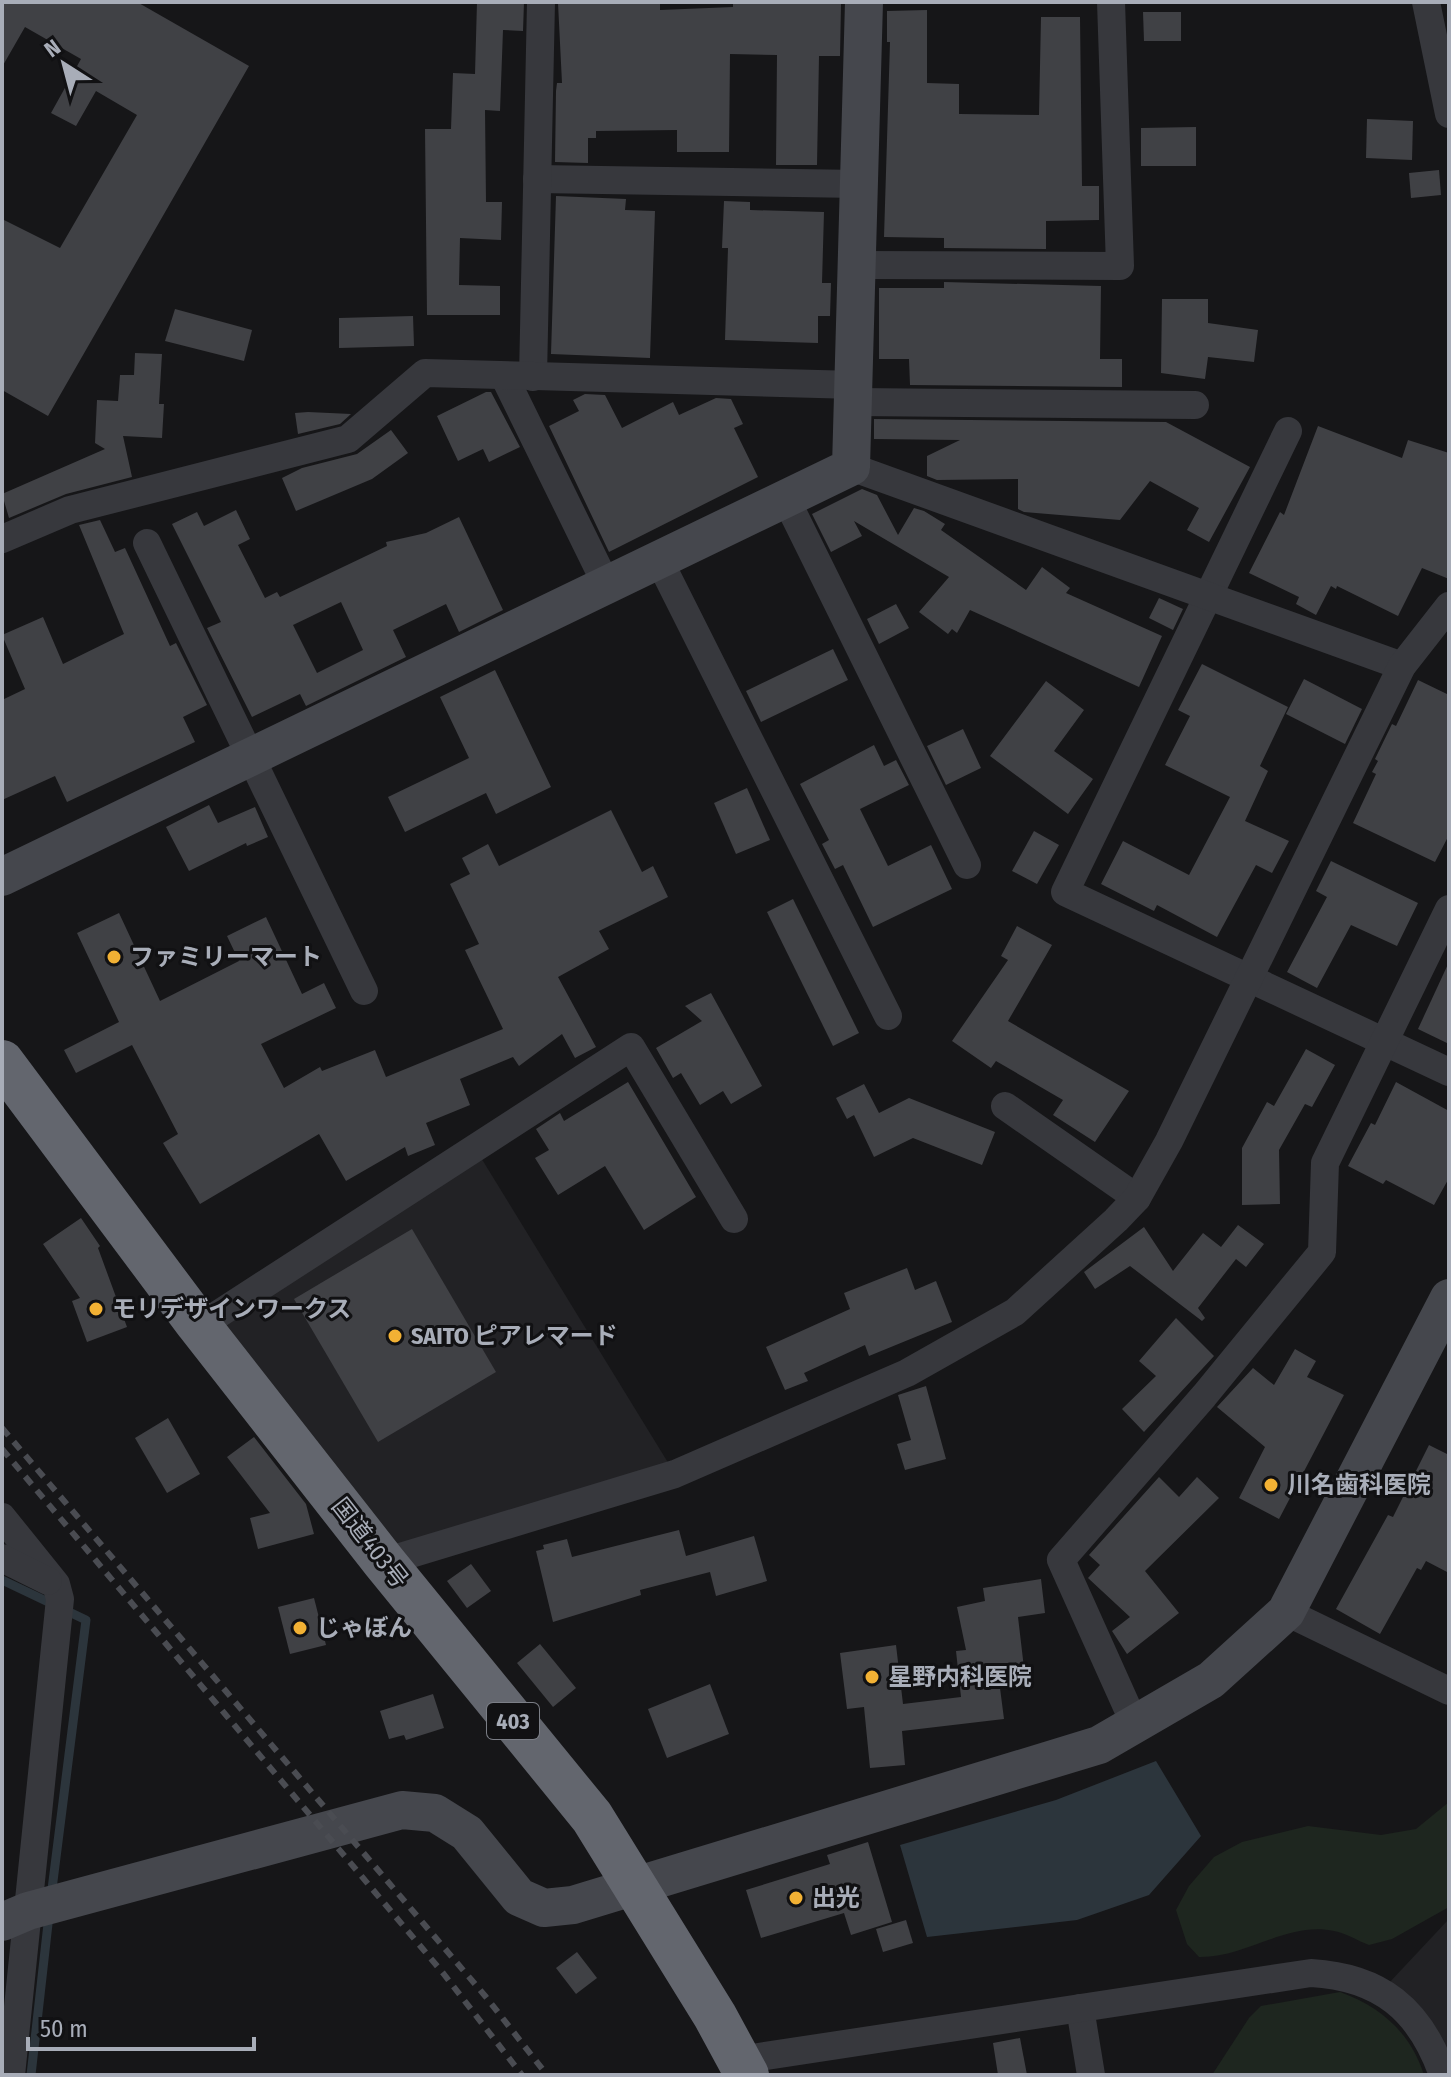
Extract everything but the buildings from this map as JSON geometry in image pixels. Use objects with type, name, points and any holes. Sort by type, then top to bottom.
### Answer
[{"type":"highway","name":"国道403号","points":[[2,1062],[197,1323],[384,1562],[592,1817],[743,2067]]},
{"type":"street","points":[[533,377],[541,2]]},
{"type":"street","points":[[851,467],[864,2]]},
{"type":"street","points":[[858,265],[1120,266],[1111,2]]},
{"type":"street","points":[[1426,2],[1449,114]]},
{"type":"street","points":[[537,179],[860,184]]},
{"type":"street","points":[[2,539],[70,510],[348,439],[425,373],[855,394],[1195,405]]},
{"type":"street","points":[[504,376],[607,586]]},
{"type":"street","points":[[1288,431],[1065,892],[1449,1072]]},
{"type":"street","points":[[2,877],[851,467],[1402,666]]},
{"type":"street","points":[[786,499],[967,865]]},
{"type":"street","points":[[147,543],[364,991]]},
{"type":"street","points":[[659,560],[888,1016]]},
{"type":"street","points":[[384,1562],[675,1474],[907,1373],[1015,1312],[1137,1198],[1169,1141],[1402,666],[1449,606]]},
{"type":"street","points":[[1136,1727],[1061,1560],[1204,1396],[1322,1252],[1325,1163],[1449,909]]},
{"type":"street","points":[[197,1323],[217,1315],[631,1047],[734,1219]]},
{"type":"street","points":[[1005,1106],[1137,1198]]},
{"type":"street","points":[[15,1917],[402,1810],[435,1813],[467,1833],[519,1897],[544,1908],[573,1905],[1099,1745],[1136,1727],[1211,1680],[1286,1612],[1449,1298]]},
{"type":"street","points":[[2,1517],[56,1584],[60,1599],[15,1917],[11,2075]]},
{"type":"street","points":[[2,1558],[56,1584]]},
{"type":"street","points":[[1286,1612],[1449,1691]]},
{"type":"street","points":[[743,2067],[1281,1975],[1343,1975],[1377,1987],[1397,2004],[1422,2031],[1443,2075]]},
{"type":"street","points":[[1080,2008],[1091,2075]]},
{"type":"shaded area","points":[[475,1148],[675,1474],[384,1562],[217,1315]]},
{"type":"shaded area","points":[[1156,1761],[1201,1836],[1149,1895],[1077,1920],[927,1937],[900,1845],[1056,1800]]},
{"type":"shaded area","points":[[1449,1802],[1449,1907],[1392,1939],[1369,1945],[1338,1932],[1317,1929],[1283,1935],[1233,1952],[1199,1957],[1187,1944],[1176,1910],[1189,1886],[1214,1857],[1242,1842],[1308,1826],[1381,1835],[1416,1829]]},
{"type":"shaded area","points":[[1449,1919],[1449,2071],[1389,1983]]},
{"type":"shaded area","points":[[1340,1992],[1368,2005],[1392,2023],[1411,2046],[1424,2075],[1212,2075],[1249,2018],[1261,2006]]},
{"type":"waterway","points":[[2,1580],[86,1620],[51,1897]]},
{"type":"waterway","points":[[31,2075],[49,1915]]},
{"type":"railway","points":[[2,1428],[486,1997],[547,2075]]},
{"type":"railway","points":[[2,1449],[443,1973],[522,2075]]},
{"type":"place","name":"ファミリーマート","points":[[114,957]]},
{"type":"place","name":"モリデザインワークス","points":[[96,1309]]},
{"type":"place","name":"SAITO ピアレマード","points":[[395,1336]]},
{"type":"place","name":"川名歯科医院","points":[[1271,1485]]},
{"type":"place","name":"じゃぼん","points":[[300,1628]]},
{"type":"place","name":"星野内科医院","points":[[872,1677]]},
{"type":"place","name":"出光","points":[[796,1898]]}]
